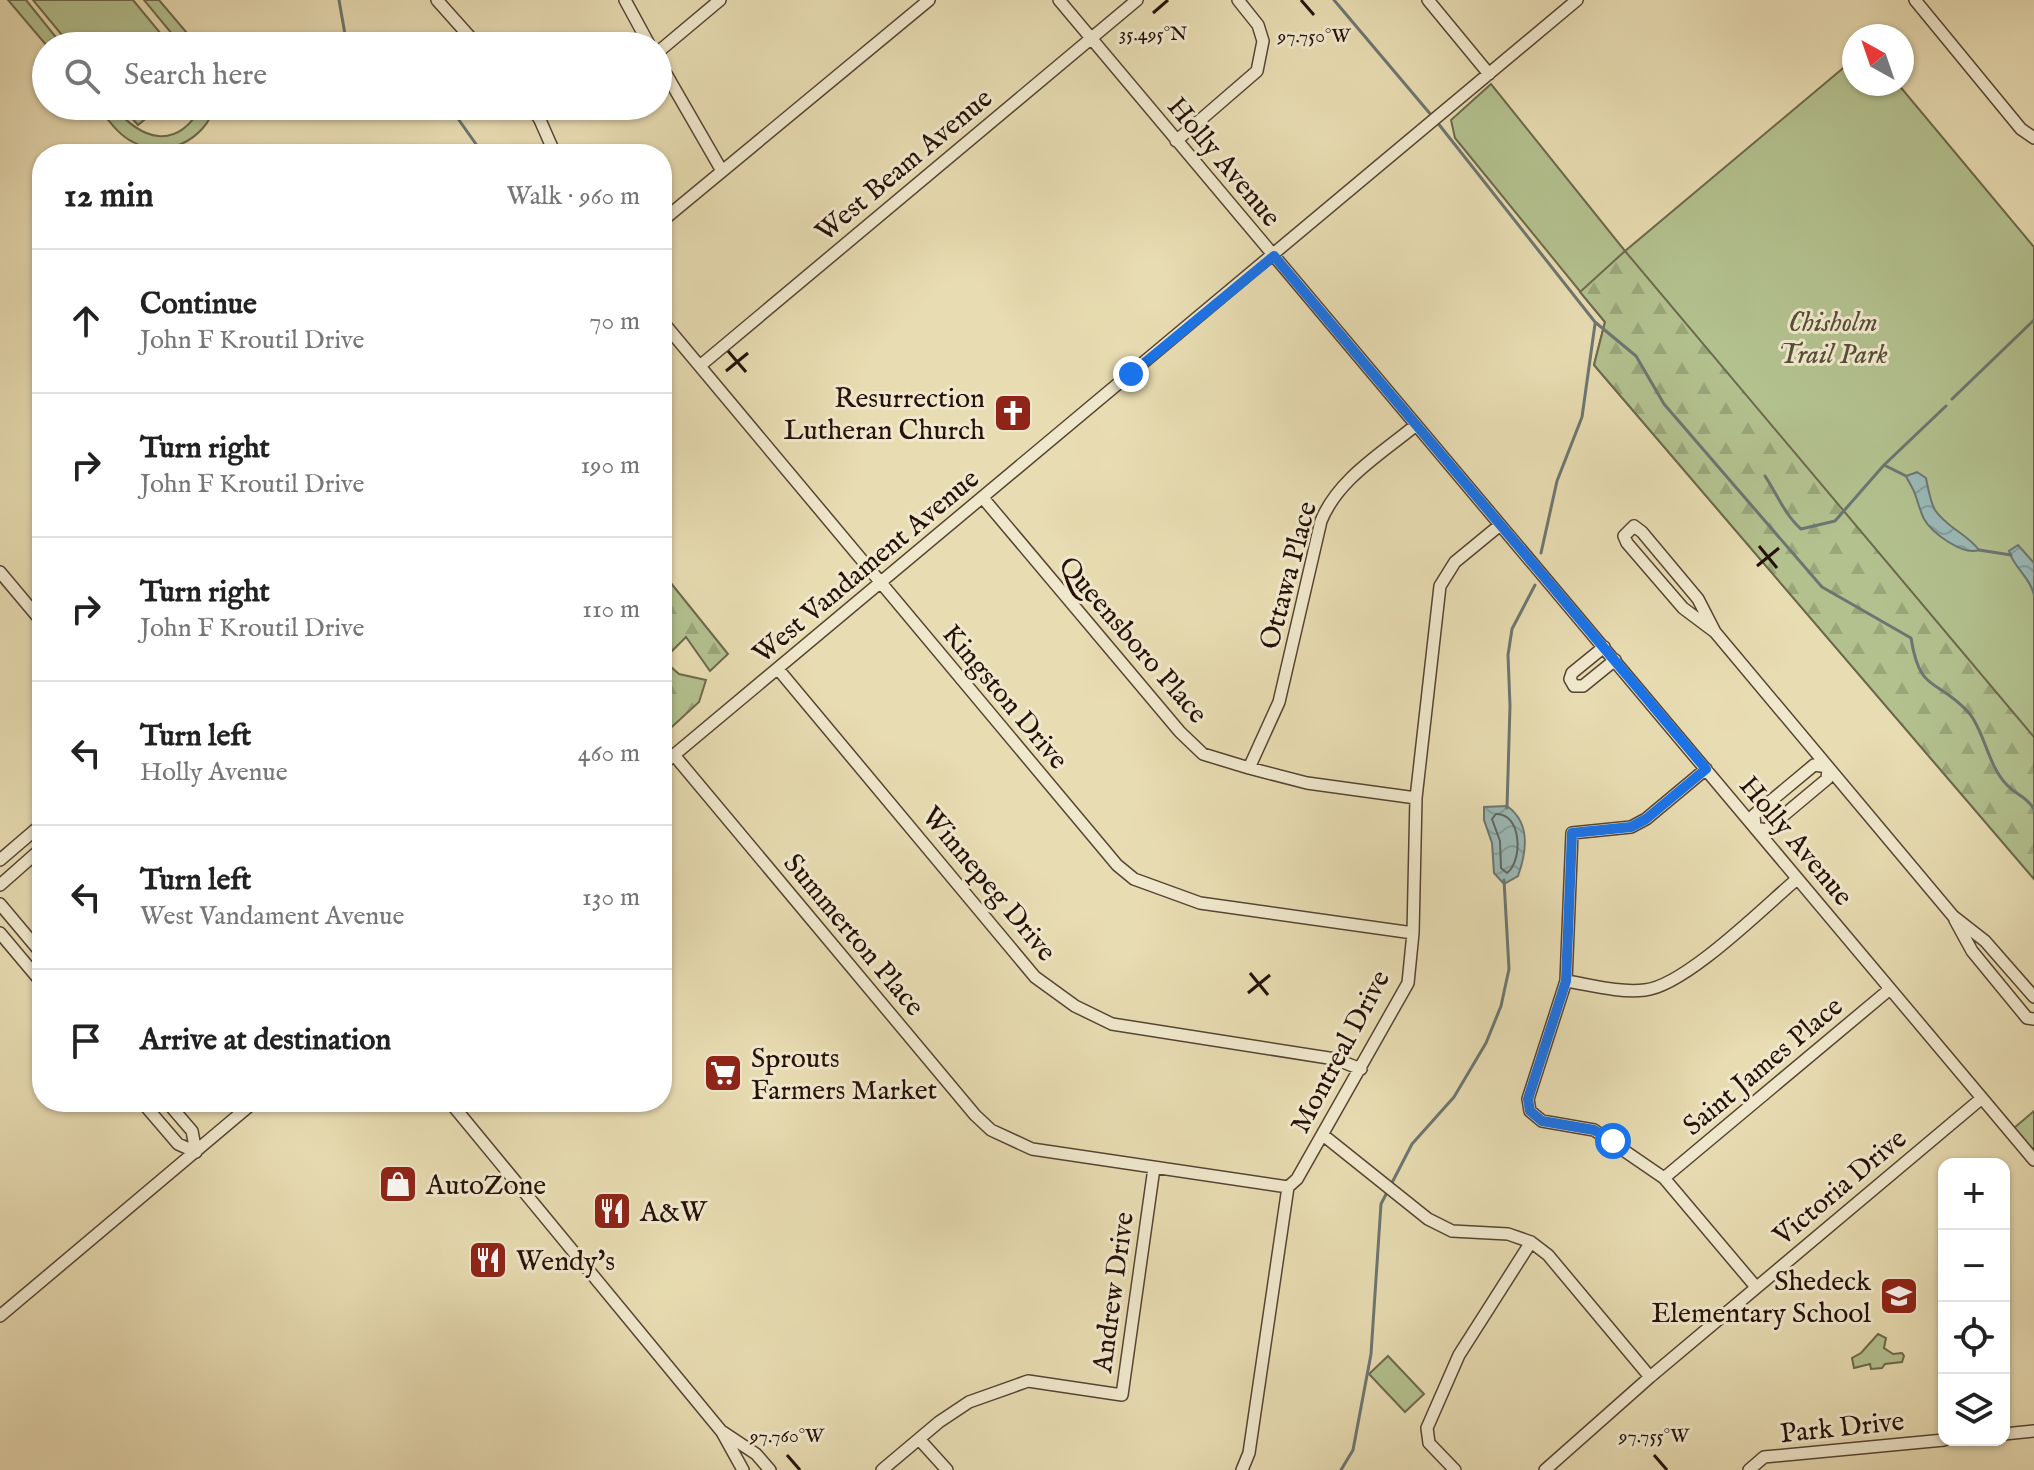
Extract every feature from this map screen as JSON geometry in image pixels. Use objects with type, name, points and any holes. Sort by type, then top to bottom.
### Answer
[{"type":"street","points":[[437,0],[466,32]]},
{"type":"street","points":[[625,0],[642,32]]},
{"type":"street","points":[[672,40],[720,0]]},
{"type":"street","points":[[672,213],[929,0]]},
{"type":"street","name":"Holly Avenue","points":[[1059,0],[2034,1160]]},
{"type":"street","name":"West Beam Avenue","points":[[701,365],[1137,0]]},
{"type":"street","points":[[1176,141],[1257,71],[1263,41],[1258,25],[1238,0]]},
{"type":"street","points":[[1428,0],[1489,74]]},
{"type":"street","name":"West Vandament Avenue","points":[[674,755],[1577,0]]},
{"type":"street","points":[[1915,0],[2021,129],[2034,138]]},
{"type":"street","points":[[672,84],[722,171]]},
{"type":"street","points":[[540,120],[551,144]]},
{"type":"street","name":"Kingston Drive","points":[[672,332],[1117,865],[1134,879],[1200,903],[1413,933]]},
{"type":"street","name":"Ottawa Place","points":[[1249,768],[1279,702],[1327,506],[1338,489],[1416,425]]},
{"type":"street","name":"Queensboro Place","points":[[983,498],[1180,732],[1203,754],[1307,783],[1416,798]]},
{"type":"street","name":"Montreal Drive","points":[[1242,1470],[1249,1453],[1288,1187],[1297,1179],[1323,1135],[1408,983],[1413,933],[1416,798],[1440,586],[1455,562],[1500,525]]},
{"type":"street","points":[[1715,632],[1683,608],[1627,543],[1624,536],[1628,529],[1634,526],[1642,532],[1698,599],[1715,632],[1953,916],[1972,951],[2027,1018],[2034,1019]]},
{"type":"street","points":[[0,572],[32,610]]},
{"type":"street","points":[[1604,647],[1572,673],[1570,679],[1574,686],[1583,686],[1615,660]]},
{"type":"street","name":"Winnepeg Drive","points":[[778,669],[1035,977],[1075,1006],[1112,1024],[1335,1059],[1361,1069]]},
{"type":"street","name":"Summerton Place","points":[[674,755],[975,1115],[991,1130],[1032,1149],[1288,1187]]},
{"type":"street","points":[[1814,765],[1828,767],[1827,779],[1766,830],[1755,828],[1754,815],[1814,765]]},
{"type":"street","points":[[1706,769],[1646,819],[1631,827],[1572,833],[1566,981],[1528,1099],[1530,1111],[1542,1121],[1594,1130],[1664,1178],[1756,1287]]},
{"type":"street","points":[[0,860],[32,833]]},
{"type":"street","points":[[21,843],[32,849]]},
{"type":"street","points":[[0,885],[32,856]]},
{"type":"street","points":[[1566,981],[1625,991],[1666,986],[1687,973],[1797,879]]},
{"type":"street","points":[[0,904],[32,942]]},
{"type":"street","points":[[1953,916],[1985,941],[2034,997]]},
{"type":"street","points":[[0,933],[32,971]]},
{"type":"street","name":"Saint James Place","points":[[1664,1178],[1890,989]]},
{"type":"street","name":"Victoria Drive","points":[[1545,1470],[1650,1377],[1982,1098]]},
{"type":"street","points":[[151,1112],[178,1144],[196,1152]]},
{"type":"street","points":[[176,1112],[192,1131],[196,1152]]},
{"type":"street","points":[[0,1316],[242,1112]]},
{"type":"street","points":[[458,1112],[722,1432],[743,1470]]},
{"type":"street","points":[[1323,1135],[1428,1219],[1452,1231],[1508,1234],[1531,1242],[1548,1255],[1650,1377]]},
{"type":"street","name":"Andrew Drive","points":[[882,1470],[969,1402],[1028,1381],[1122,1395],[1154,1168]]},
{"type":"street","points":[[1455,1470],[1429,1443],[1427,1428],[1459,1355],[1531,1242]]},
{"type":"street","points":[[2010,1433],[2034,1431]]},
{"type":"street","points":[[722,1432],[756,1454],[770,1470]]},
{"type":"street","points":[[919,1439],[947,1470]]},
{"type":"street","name":"Park Drive","points":[[1749,1470],[1764,1457],[1938,1441]]},
{"type":"green space","points":[[8,0],[26,0],[52,32],[35,32]]},
{"type":"green space","points":[[33,0],[133,0],[159,32],[59,32]]},
{"type":"green space","points":[[144,0],[159,0],[186,32],[170,32]]},
{"type":"green space","name":"Chisholm Trail Park","points":[[1842,69],[1842,96],[1908,96],[2034,247],[2034,879],[1594,365],[1605,322],[1455,138],[1451,120],[1491,84],[1625,251]]},
{"type":"green space","points":[[109,120],[126,120],[158,136],[181,130],[193,120],[208,120],[182,144],[139,144]]},
{"type":"green space","points":[[1625,251],[2034,737],[2034,879],[1594,365],[1605,322],[1580,292]]},
{"type":"green space","points":[[672,584],[728,654],[710,671],[686,637],[672,651]]},
{"type":"green space","points":[[672,668],[679,674],[706,680],[699,702],[672,727]]},
{"type":"green space","points":[[2034,1111],[2034,1152],[2014,1128]]},
{"type":"green space","points":[[1878,1334],[1886,1338],[1884,1348],[1893,1354],[1902,1353],[1902,1362],[1885,1364],[1882,1368],[1871,1369],[1870,1364],[1854,1368],[1852,1358],[1861,1353]]},
{"type":"green space","points":[[1388,1356],[1424,1394],[1405,1412],[1369,1374]]},
{"type":"water","points":[[1917,472],[1926,478],[1935,510],[1979,550],[1957,547],[1928,525],[1906,476]]},
{"type":"water","points":[[2018,545],[2034,563],[2034,595],[2009,551]]},
{"type":"water","points":[[1507,806],[1520,821],[1525,847],[1518,876],[1504,884],[1494,873],[1492,843],[1484,820],[1484,807]]},
{"type":"waterway","points":[[339,0],[345,32]]},
{"type":"waterway","points":[[1334,0],[1432,116]]},
{"type":"waterway","points":[[459,120],[476,144]]},
{"type":"waterway","points":[[1437,122],[1595,322],[1636,356],[1664,404],[1822,587],[1911,638],[1919,669],[1931,683],[1969,713],[2001,777],[2034,809]]},
{"type":"waterway","points":[[1952,399],[2034,320]]},
{"type":"waterway","points":[[1541,553],[1557,481],[1582,417],[1595,324]]},
{"type":"waterway","points":[[1765,476],[1801,529],[1835,521],[1884,465],[1946,406]]},
{"type":"waterway","points":[[1884,465],[1906,476]]},
{"type":"waterway","points":[[1979,550],[2011,555]]},
{"type":"waterway","points":[[1507,808],[1508,655],[1512,629],[1535,585]]},
{"type":"waterway","points":[[1341,1470],[1353,1450],[1371,1354],[1381,1204],[1412,1144],[1454,1097],[1486,1043],[1501,1006],[1509,969],[1504,880]]},
{"type":"place","name":"Resurrection Lutheran Church","points":[[1013,413]]},
{"type":"place","name":"Sprouts Farmers Market","points":[[723,1073]]},
{"type":"place","name":"AutoZone","points":[[398,1184]]},
{"type":"place","name":"A&W","points":[[612,1211]]},
{"type":"place","name":"Wendy's","points":[[488,1260]]},
{"type":"place","name":"Shedeck Elementary School","points":[[1899,1296]]},
{"type":"route","points":[[1131,374],[1274,256],[1706,769],[1646,819],[1631,827],[1572,833],[1566,981],[1528,1099],[1530,1111],[1542,1121],[1594,1130],[1613,1141]]}]
